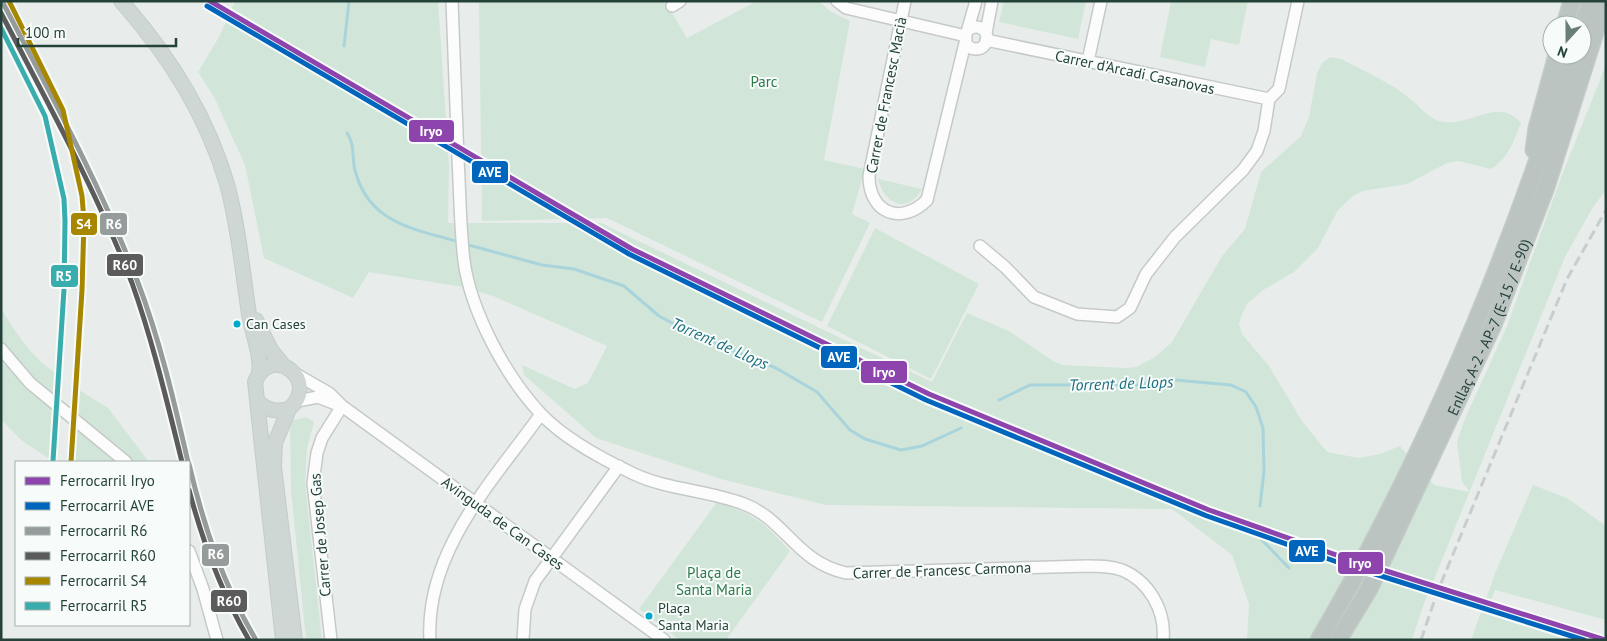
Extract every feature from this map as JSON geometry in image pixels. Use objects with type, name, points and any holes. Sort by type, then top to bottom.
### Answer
[{"type":"highway","points":[[1568,15],[1572,1]]},
{"type":"highway","points":[[1586,15],[1590,1]]},
{"type":"highway","name":"Enllaç A-2 - AP-7 (E-15 / E-90)","points":[[1338,640],[1369,589],[1493,325],[1546,187],[1605,1]]},
{"type":"highway","points":[[1546,187],[1574,133],[1606,32]]},
{"type":"highway","points":[[1530,183],[1537,128],[1554,65]]},
{"type":"highway","name":"Enllaç A-2 - AP-7 (E-15 / E-90)","points":[[1319,640],[1387,515],[1442,399],[1496,276],[1571,65]]},
{"type":"main road","points":[[121,1],[172,69],[207,128],[228,186],[250,325],[260,364],[254,388],[258,402],[261,449],[283,640]]},
{"type":"main road","points":[[246,296],[262,335],[289,369],[300,387],[275,443],[274,467],[295,640]]},
{"type":"main road","points":[[259,374],[273,365],[289,369]]},
{"type":"main road","points":[[258,402],[269,410],[293,405]]},
{"type":"street","name":"Carrer de Francesc Carmona","points":[[452,1],[464,263],[479,313],[488,333],[512,375],[541,414],[563,433],[619,466],[662,484],[714,494],[752,507],[776,524],[808,556],[828,567],[846,573],[1087,566],[1106,566],[1121,570],[1142,584],[1156,602],[1164,623],[1163,640]]},
{"type":"street","points":[[837,1],[846,8],[966,36]]},
{"type":"street","name":"Carrer de Francesc Macià","points":[[905,1],[869,176],[869,188],[880,208],[900,215],[917,210],[927,200],[932,186],[966,36],[976,1]]},
{"type":"street","points":[[966,36],[971,47],[977,48],[984,44],[992,1]]},
{"type":"street","points":[[1088,61],[1101,1]]},
{"type":"street","points":[[980,246],[1005,266],[1034,297],[1077,314],[1117,318],[1130,308],[1146,274],[1176,237],[1243,170],[1257,151],[1264,131],[1269,99],[1279,89],[1298,1]]},
{"type":"street","points":[[966,36],[975,27],[981,28],[986,37]]},
{"type":"street","name":"Carrer d'Arcadi Casanovas","points":[[986,37],[1088,61],[1269,99]]},
{"type":"street","points":[[1,349],[19,372],[51,401],[125,461]]},
{"type":"street","name":"Avinguda de Can Cases","points":[[289,369],[329,393],[342,406],[664,640]]},
{"type":"street","name":"Avinguda de Can Cases","points":[[293,405],[318,397],[342,406]]},
{"type":"street","name":"Carrer de Josep Gas","points":[[331,640],[313,483],[316,453],[322,438],[342,406]]},
{"type":"street","points":[[430,640],[429,624],[435,589],[448,550],[476,504],[541,414]]},
{"type":"street","points":[[523,640],[523,618],[534,581],[619,466]]},
{"type":"street","points":[[190,554],[206,598],[217,640]]},
{"type":"green space","points":[[235,1],[438,1],[449,164],[448,223],[601,223],[932,382],[967,313],[1009,331],[1053,361],[1063,365],[1125,368],[1136,367],[1155,357],[1172,342],[1222,256],[1245,229],[1261,172],[1301,136],[1309,117],[1317,73],[1322,63],[1330,57],[1341,59],[1388,83],[1436,120],[1456,122],[1495,112],[1504,112],[1512,116],[1521,123],[1506,155],[1491,169],[1458,161],[1447,163],[1407,184],[1363,191],[1353,196],[1338,210],[1318,248],[1294,272],[1263,290],[1247,304],[1239,324],[1242,334],[1269,366],[1302,421],[1327,452],[1359,458],[1380,454],[1400,446],[1434,485],[1470,492],[1422,609],[1412,640],[1247,640],[1249,604],[1232,555],[1172,509],[826,505],[721,479],[596,438],[524,375],[522,365],[575,389],[588,383],[607,346],[493,296],[463,287],[369,272],[353,298],[264,258],[245,165],[214,97],[198,72],[219,37]]},
{"type":"green space","name":"Parc","points":[[479,1],[665,1],[687,38],[757,1],[819,1],[830,11],[850,21],[824,160],[865,169],[852,214],[870,223],[822,322],[607,218],[482,221]]},
{"type":"green space","points":[[1004,1],[1086,1],[1078,39],[999,22]]},
{"type":"green space","points":[[1171,1],[1248,1],[1239,45],[1211,39],[1205,67],[1160,57]]},
{"type":"green space","points":[[1606,65],[1606,190],[1593,207],[1565,257],[1470,492],[1462,482],[1457,442],[1464,421],[1507,326],[1562,175]]},
{"type":"green space","points":[[878,179],[922,189],[910,202],[904,204],[897,203],[885,195]]},
{"type":"green space","points":[[875,228],[979,284],[931,379],[827,326]]},
{"type":"green space","points":[[1,308],[33,354],[59,375],[54,461],[21,440],[1,419]]},
{"type":"green space","points":[[74,387],[108,408],[148,461],[69,461]]},
{"type":"green space","points":[[306,417],[314,422],[307,449],[305,483],[322,640],[306,640],[291,490],[290,421]]},
{"type":"green space","points":[[1533,485],[1567,498],[1606,526],[1606,620],[1495,590],[1486,614],[1568,640],[1471,640],[1496,571]]},
{"type":"green space","name":"Plaça de Santa Maria","points":[[717,502],[758,520],[790,551],[726,640],[680,640],[639,609]]},
{"type":"waterway","name":"Torrent de Llops","points":[[344,46],[349,1]]},
{"type":"waterway","name":"Torrent de Llops","points":[[347,133],[352,143],[356,174],[363,191],[372,204],[397,222],[426,233],[459,242]]},
{"type":"waterway","name":"Torrent de Llops","points":[[465,244],[542,265],[574,269],[624,286],[659,316],[693,334],[776,368],[817,392],[850,430],[865,439],[901,450],[922,446],[961,428]]},
{"type":"waterway","name":"Torrent de Llops","points":[[999,400],[1030,385],[1141,385],[1164,379],[1231,385],[1246,392],[1256,407],[1263,428],[1264,471],[1260,506]]},
{"type":"waterway","name":"Torrent de Llops","points":[[1262,540],[1289,568]]},
{"type":"railway","points":[[1421,640],[1437,593],[1567,279],[1606,210]]},
{"type":"rail line","name":"R6","points":[[2,1],[91,174],[123,244],[160,348],[188,461]]},
{"type":"rail line","name":"S4","points":[[9,1],[63,110],[82,196],[84,221],[82,290],[71,461]]},
{"type":"rail line","name":"Iryo","points":[[210,1],[632,249],[929,394],[1209,510],[1342,557],[1605,640]]},
{"type":"rail line","name":"AVE","points":[[207,6],[629,254],[926,400],[1207,516],[1340,563],[1584,640]]},
{"type":"rail line","name":"R60","points":[[1,13],[87,180],[118,248],[140,305],[182,461]]},
{"type":"rail line","name":"R5","points":[[1,28],[45,116],[64,199],[64,289],[53,461]]},
{"type":"rail line","name":"R6","points":[[190,468],[208,533],[224,576],[256,640]]},
{"type":"rail line","name":"R60","points":[[190,494],[200,529],[214,567],[230,604],[249,640]]},
{"type":"place","name":"Can Cases","points":[[237,324]]},
{"type":"place","name":"Plaça Santa Maria","points":[[649,616]]}]
